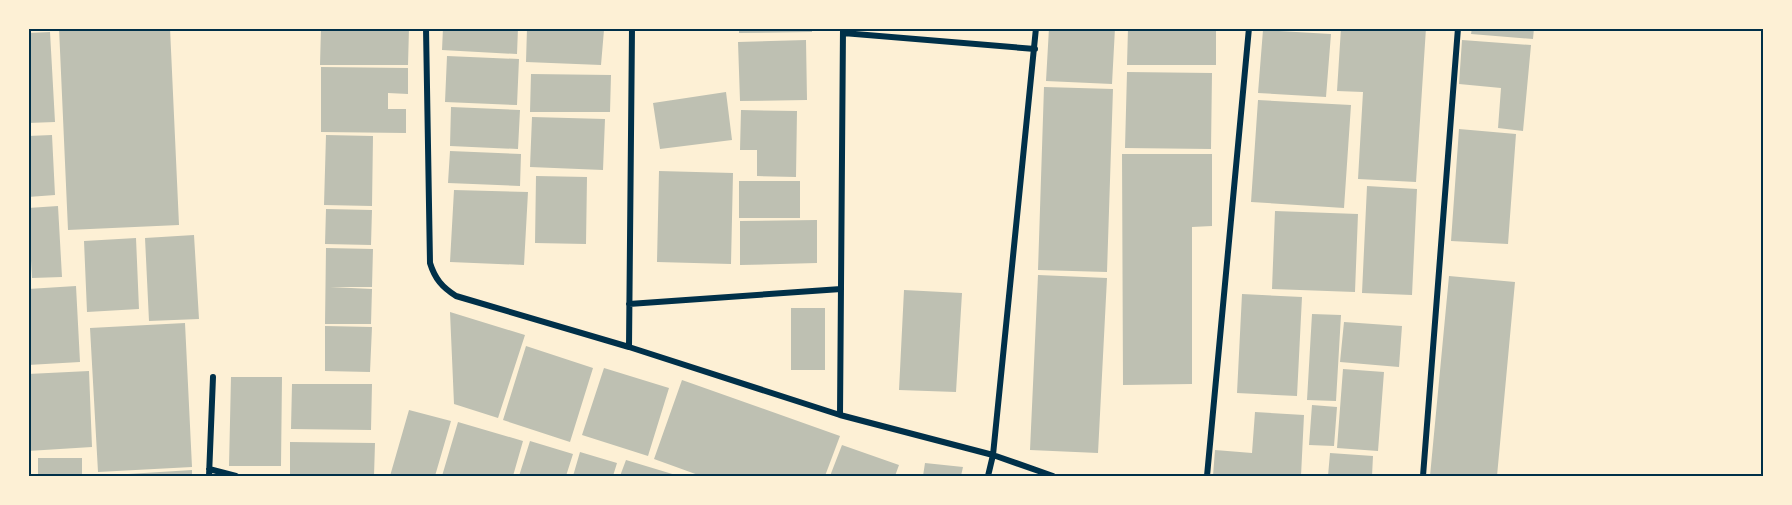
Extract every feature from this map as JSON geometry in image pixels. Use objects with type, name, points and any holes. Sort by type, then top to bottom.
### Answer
[{"type":"street","points":[[426,28],[430,263],[434,276],[443,288],[456,296],[629,347],[840,415],[993,455],[1053,477]]},
{"type":"street","points":[[629,347],[632,28]]},
{"type":"street","points":[[988,477],[993,455],[1036,28]]},
{"type":"street","points":[[1207,477],[1249,28]]},
{"type":"street","points":[[1423,477],[1458,28]]},
{"type":"street","points":[[840,415],[843,31],[1035,49]]},
{"type":"street","points":[[629,304],[841,289]]},
{"type":"street","points":[[209,477],[213,377]]},
{"type":"street","points":[[209,469],[236,477]]},
{"type":"building","points":[[59,28],[170,28],[179,225],[68,230]]},
{"type":"building","points":[[321,28],[409,28],[408,65],[320,65]]},
{"type":"building","points":[[443,28],[518,28],[517,54],[442,50]]},
{"type":"building","points":[[527,28],[604,30],[601,65],[526,62]]},
{"type":"building","points":[[739,28],[812,28],[812,32],[739,33]]},
{"type":"building","points":[[1049,28],[1115,28],[1112,84],[1046,81]]},
{"type":"building","points":[[1128,28],[1216,28],[1216,65],[1127,65]]},
{"type":"building","points":[[1341,28],[1426,28],[1416,182],[1358,179],[1363,92],[1337,91]]},
{"type":"building","points":[[1472,28],[1534,28],[1533,39],[1471,34]]},
{"type":"building","points":[[1263,30],[1331,34],[1326,97],[1258,93]]},
{"type":"building","points":[[50,32],[55,122],[28,123],[28,33]]},
{"type":"building","points":[[806,40],[807,100],[740,101],[738,42]]},
{"type":"building","points":[[1462,40],[1531,45],[1523,131],[1498,128],[1501,88],[1459,84]]},
{"type":"building","points":[[447,56],[519,59],[517,105],[445,102]]},
{"type":"building","points":[[321,67],[408,68],[408,94],[388,93],[388,109],[406,109],[406,133],[321,132]]},
{"type":"building","points":[[1127,72],[1212,73],[1211,149],[1125,148]]},
{"type":"building","points":[[531,74],[611,75],[610,112],[530,112]]},
{"type":"building","points":[[1044,87],[1113,89],[1107,272],[1038,270]]},
{"type":"building","points":[[726,92],[732,140],[660,149],[653,103]]},
{"type":"building","points":[[1258,100],[1351,105],[1344,208],[1251,202]]},
{"type":"building","points":[[451,107],[520,110],[518,149],[450,146]]},
{"type":"building","points":[[741,110],[797,111],[796,177],[757,176],[757,150],[740,150]]},
{"type":"building","points":[[532,117],[605,119],[603,170],[530,167]]},
{"type":"building","points":[[1459,129],[1516,134],[1508,244],[1451,241]]},
{"type":"building","points":[[52,135],[55,195],[28,197],[28,136]]},
{"type":"building","points":[[326,135],[373,136],[372,206],[324,205]]},
{"type":"building","points":[[450,151],[521,154],[520,186],[448,183]]},
{"type":"building","points":[[1122,154],[1212,154],[1212,226],[1192,227],[1192,384],[1123,385]]},
{"type":"building","points":[[659,171],[733,173],[731,264],[657,262]]},
{"type":"building","points":[[536,176],[587,177],[586,244],[535,243]]},
{"type":"building","points":[[739,181],[800,181],[800,218],[739,218]]},
{"type":"building","points":[[1367,186],[1417,189],[1412,295],[1362,293]]},
{"type":"building","points":[[454,190],[528,192],[524,265],[450,262]]},
{"type":"building","points":[[58,206],[62,277],[32,278],[28,208]]},
{"type":"building","points":[[326,209],[372,210],[371,245],[325,244]]},
{"type":"building","points":[[1275,211],[1358,214],[1355,292],[1272,289]]},
{"type":"building","points":[[817,220],[817,263],[740,265],[740,221]]},
{"type":"building","points":[[194,235],[199,319],[149,321],[145,238]]},
{"type":"building","points":[[136,238],[139,309],[87,312],[84,241]]},
{"type":"building","points":[[326,248],[373,249],[372,287],[330,287],[372,289],[371,324],[325,324]]},
{"type":"building","points":[[1038,275],[1107,278],[1098,453],[1030,450]]},
{"type":"building","points":[[1449,276],[1515,282],[1497,476],[1430,476]]},
{"type":"building","points":[[76,286],[80,362],[28,365],[28,289]]},
{"type":"building","points":[[904,290],[962,293],[956,392],[899,390]]},
{"type":"building","points":[[1242,294],[1302,297],[1297,396],[1237,393]]},
{"type":"building","points":[[791,308],[825,308],[825,370],[791,370]]},
{"type":"building","points":[[450,312],[525,335],[498,418],[454,404]]},
{"type":"building","points":[[1312,314],[1341,315],[1336,401],[1307,400]]},
{"type":"building","points":[[1344,322],[1402,326],[1399,367],[1340,362]]},
{"type":"building","points":[[185,323],[192,467],[98,472],[90,328]]},
{"type":"building","points":[[325,326],[372,327],[370,372],[325,371]]},
{"type":"building","points":[[526,346],[593,368],[570,442],[503,420]]},
{"type":"building","points":[[604,368],[669,388],[648,456],[582,435]]},
{"type":"building","points":[[1343,369],[1384,372],[1378,451],[1337,448]]},
{"type":"building","points":[[89,371],[92,447],[28,451],[28,374]]},
{"type":"building","points":[[231,377],[282,377],[281,466],[229,466]]},
{"type":"building","points":[[682,380],[840,436],[825,476],[701,476],[654,459]]},
{"type":"building","points":[[292,384],[372,384],[371,430],[291,429]]},
{"type":"building","points":[[1312,405],[1337,407],[1334,446],[1309,445]]},
{"type":"building","points":[[409,410],[451,421],[435,476],[390,476]]},
{"type":"building","points":[[1255,412],[1304,415],[1301,476],[1213,476],[1215,450],[1252,453]]},
{"type":"building","points":[[458,422],[523,441],[513,476],[442,476]]},
{"type":"building","points":[[530,441],[573,454],[566,476],[519,476]]},
{"type":"building","points":[[290,442],[375,443],[374,476],[290,476]]},
{"type":"building","points":[[842,445],[899,465],[895,476],[830,476]]},
{"type":"building","points":[[580,452],[617,463],[613,476],[573,476]]},
{"type":"building","points":[[1330,453],[1373,456],[1372,476],[1328,476]]},
{"type":"building","points":[[38,458],[82,458],[82,476],[38,476]]},
{"type":"building","points":[[626,460],[679,476],[620,476]]},
{"type":"building","points":[[925,463],[963,467],[961,476],[923,476]]},
{"type":"building","points":[[192,470],[192,476],[112,475]]}]
